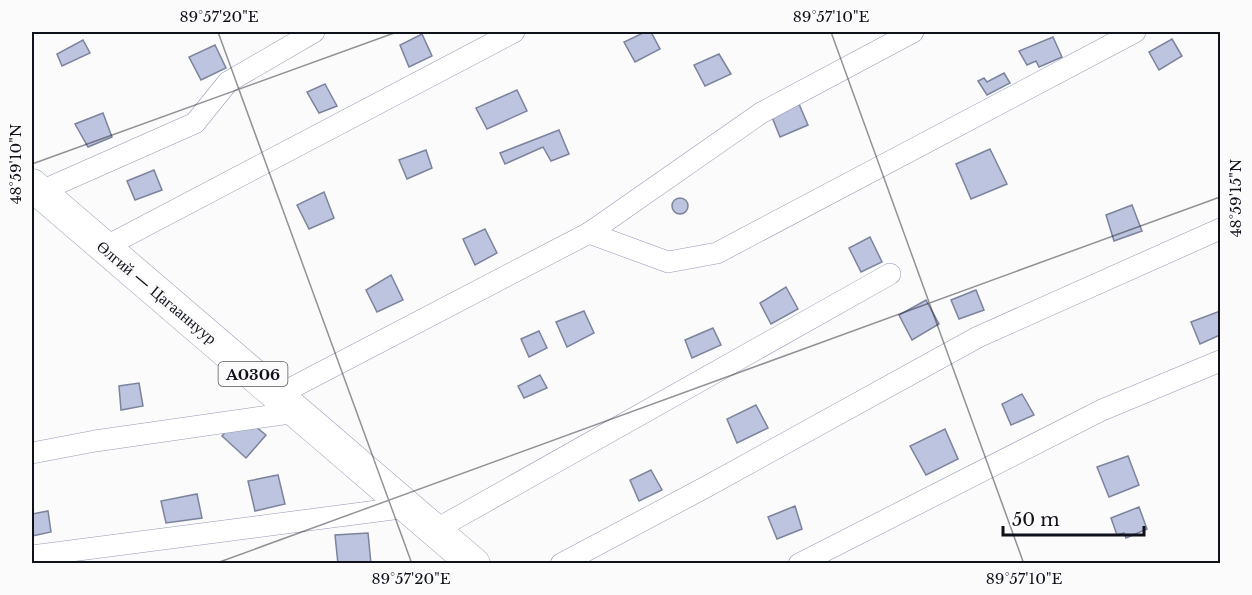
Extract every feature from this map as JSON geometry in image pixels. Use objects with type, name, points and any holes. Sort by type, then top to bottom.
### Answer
[{"type":"highway","name":"Өлгий — Цагааннуур","points":[[35,189],[435,530],[462,560]]},
{"type":"street","points":[[35,189],[195,123],[228,82],[314,32]]},
{"type":"street","points":[[105,247],[514,32]]},
{"type":"street","points":[[32,453],[288,404],[589,233],[760,112],[913,32]]},
{"type":"street","points":[[589,233],[668,262],[717,253],[1136,32]]},
{"type":"street","points":[[561,564],[978,337],[1221,229]]},
{"type":"street","points":[[435,530],[890,274]]},
{"type":"street","points":[[799,564],[1102,410],[1221,361]]},
{"type":"street","points":[[32,556],[408,507]]},
{"type":"building","points":[[645,32],[651,32],[660,49],[635,62],[624,42]]},
{"type":"building","points":[[422,34],[432,56],[409,67],[400,45]]},
{"type":"building","points":[[1053,37],[1062,57],[1039,67],[1036,61],[1027,65],[1019,51]]},
{"type":"building","points":[[1172,39],[1182,56],[1159,70],[1149,52]]},
{"type":"building","points":[[83,40],[90,53],[62,66],[57,54]]},
{"type":"building","points":[[215,45],[226,68],[201,80],[189,57]]},
{"type":"building","points":[[719,54],[731,74],[705,86],[694,65]]},
{"type":"building","points":[[1004,73],[1010,83],[987,95],[978,81],[984,78],[987,82]]},
{"type":"building","points":[[325,84],[337,106],[319,113],[307,92]]},
{"type":"building","points":[[517,90],[527,111],[487,129],[476,108]]},
{"type":"building","points":[[799,104],[808,125],[780,137],[772,117]]},
{"type":"building","points":[[103,113],[112,137],[88,147],[75,124]]},
{"type":"building","points":[[559,130],[569,154],[551,161],[543,147],[505,164],[500,153]]},
{"type":"building","points":[[990,149],[1007,184],[971,199],[956,164]]},
{"type":"building","points":[[426,150],[432,168],[407,179],[399,160]]},
{"type":"building","points":[[154,170],[162,190],[135,200],[127,181]]},
{"type":"building","points":[[324,192],[334,218],[309,229],[297,205]]},
{"type":"building","points":[[677,198],[683,198],[688,206],[686,212],[677,214],[672,209],[672,203]]},
{"type":"building","points":[[1132,205],[1142,231],[1114,241],[1106,215]]},
{"type":"building","points":[[485,229],[497,253],[475,265],[463,239]]},
{"type":"building","points":[[870,237],[882,262],[861,272],[849,248]]},
{"type":"building","points":[[391,275],[403,300],[377,312],[366,290]]},
{"type":"building","points":[[786,287],[798,309],[771,324],[760,303]]},
{"type":"building","points":[[976,290],[984,310],[959,319],[951,300]]},
{"type":"building","points":[[926,300],[939,324],[912,340],[899,315]]},
{"type":"building","points":[[584,311],[594,333],[567,347],[556,322]]},
{"type":"building","points":[[1220,311],[1220,335],[1200,344],[1191,322]]},
{"type":"building","points":[[713,328],[721,345],[692,358],[685,340]]},
{"type":"building","points":[[539,331],[547,348],[529,357],[521,339]]},
{"type":"building","points":[[540,375],[547,388],[524,398],[518,386]]},
{"type":"building","points":[[139,383],[143,406],[121,410],[119,386]]},
{"type":"building","points":[[1022,394],[1034,415],[1011,425],[1002,404]]},
{"type":"building","points":[[756,405],[768,428],[737,443],[727,419]]},
{"type":"building","points":[[240,414],[266,435],[246,458],[222,436]]},
{"type":"building","points":[[945,429],[958,459],[926,475],[910,446]]},
{"type":"building","points":[[1128,456],[1139,485],[1109,497],[1097,467]]},
{"type":"building","points":[[651,470],[662,490],[639,501],[630,480]]},
{"type":"building","points":[[278,475],[285,504],[255,511],[248,481]]},
{"type":"building","points":[[197,494],[202,518],[166,523],[161,501]]},
{"type":"building","points":[[795,506],[802,529],[777,539],[768,517]]},
{"type":"building","points":[[1139,507],[1147,529],[1126,538],[1124,533],[1117,535],[1111,518]]},
{"type":"building","points":[[48,511],[51,532],[32,536],[32,514]]},
{"type":"building","points":[[368,533],[371,564],[338,564],[335,535]]}]
